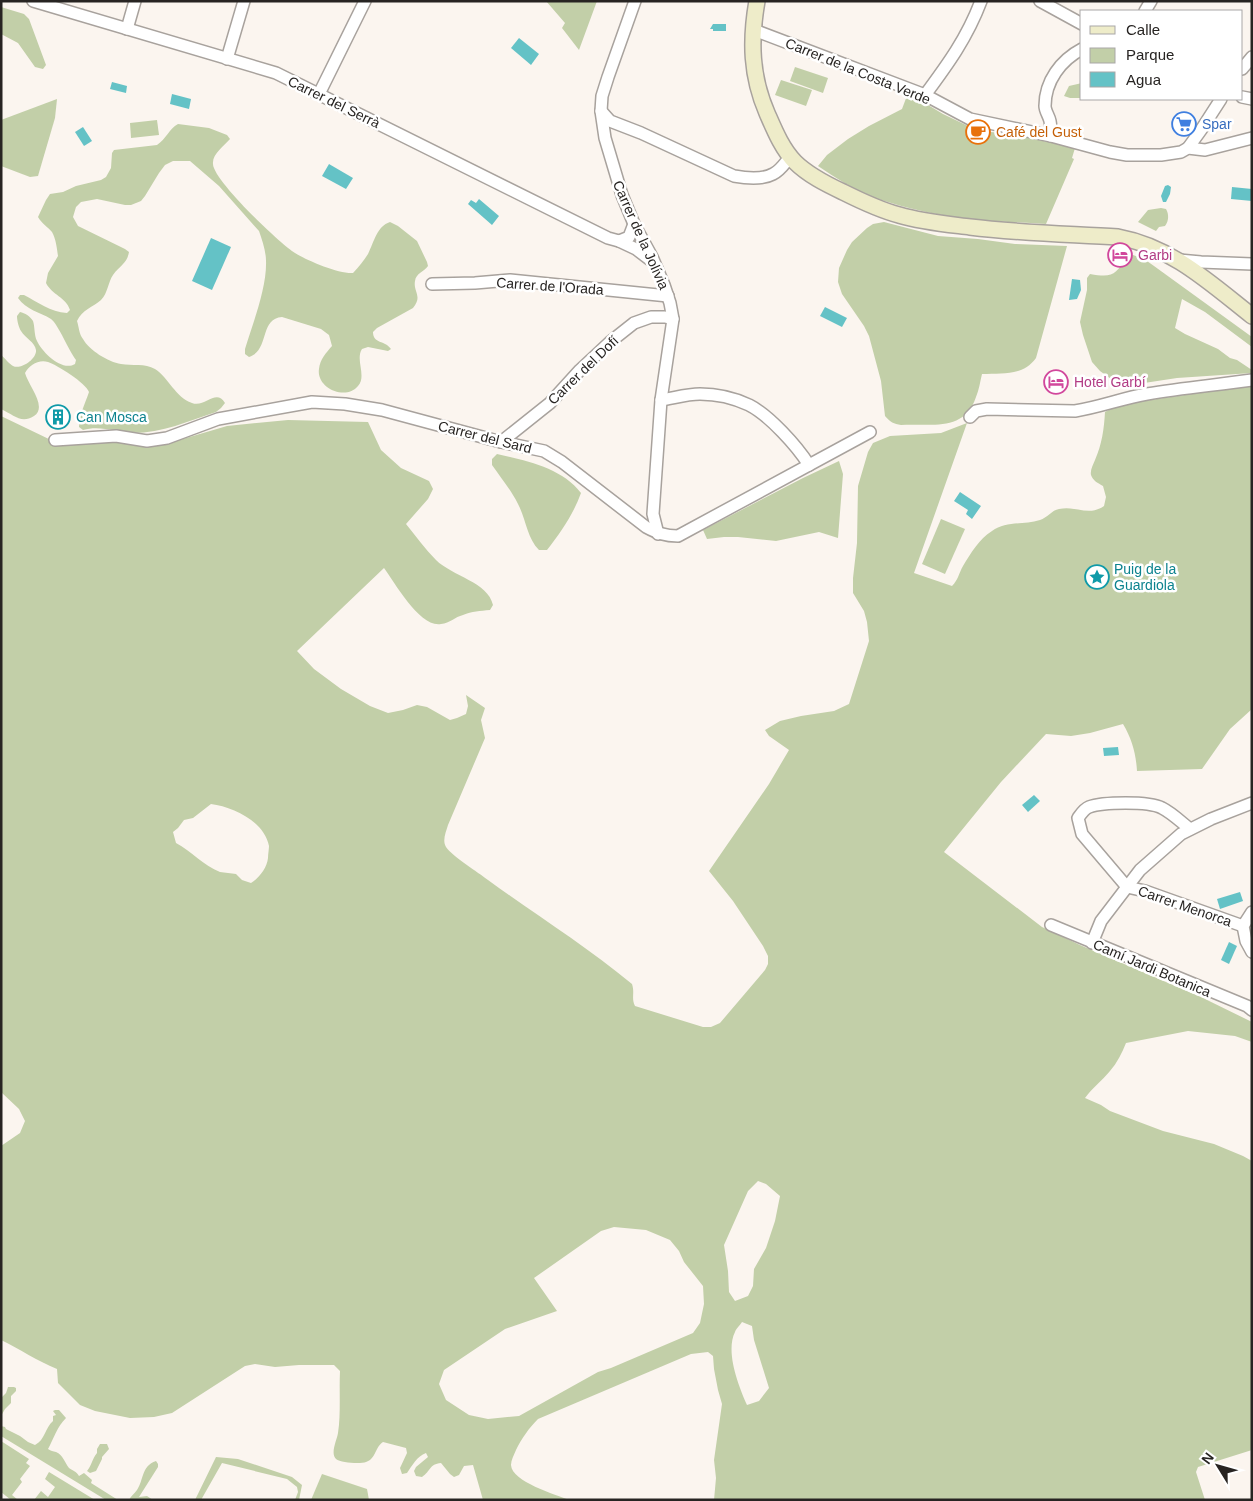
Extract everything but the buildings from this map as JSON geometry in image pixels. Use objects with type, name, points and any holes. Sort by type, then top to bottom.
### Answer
[{"type":"street","name":"Carrer del Serrà","points":[[33,1],[276,73],[590,230],[636,249],[655,264]]},
{"type":"street","points":[[127,29],[135,1]]},
{"type":"street","points":[[227,59],[244,1]]},
{"type":"street","points":[[319,94],[365,1]]},
{"type":"street","name":"Carrer de la Jolívia","points":[[635,1],[608,77],[600,111],[604,138],[622,195],[634,224],[655,264],[668,296],[673,320],[661,400],[653,514],[658,534]]},
{"type":"street","points":[[757,1],[752,49],[757,88],[774,128],[790,157],[812,176],[858,200],[897,215],[939,223],[990,229],[1118,237],[1134,240],[1164,251],[1196,271],[1252,316]]},
{"type":"street","points":[[925,95],[957,50],[972,23],[981,1]]},
{"type":"street","points":[[1040,1],[1080,23]]},
{"type":"street","name":"Carrer de la Costa Verde","points":[[754,30],[925,95],[970,119],[1051,136],[1110,152],[1127,155],[1161,155],[1182,152],[1188,148],[1205,150],[1252,138]]},
{"type":"street","points":[[1051,136],[1050,121],[1045,107],[1047,91],[1056,70],[1063,61],[1080,49]]},
{"type":"street","points":[[1243,68],[1252,57]]},
{"type":"street","points":[[1188,148],[1202,130],[1220,100]]},
{"type":"street","points":[[600,111],[610,121],[620,126],[641,133],[734,176],[761,177],[773,174],[790,157]]},
{"type":"street","points":[[604,138],[609,128],[620,126]]},
{"type":"street","points":[[619,241],[629,238],[634,224]]},
{"type":"street","points":[[1177,260],[1252,264]]},
{"type":"street","name":"Carrer de l'Orada","points":[[432,284],[510,280],[668,296]]},
{"type":"street","name":"Carrer del Dofí","points":[[501,442],[550,403],[580,370],[634,323],[651,318],[665,317],[673,320]]},
{"type":"street","points":[[970,417],[976,411],[987,409],[1075,411],[1148,394],[1252,380]]},
{"type":"street","points":[[661,400],[700,394],[727,397],[750,406],[767,418],[790,440],[809,465]]},
{"type":"street","name":"Carrer del Sard","points":[[54,440],[116,436],[147,441],[167,438],[218,419],[312,402],[346,404],[382,410],[501,442],[544,451],[658,534]]},
{"type":"street","points":[[658,534],[678,536],[870,432]]},
{"type":"street","points":[[1127,887],[1082,834],[1078,818],[1086,808],[1102,804],[1126,803],[1161,807],[1190,829]]},
{"type":"street","points":[[1092,943],[1101,921],[1140,870],[1181,834],[1211,819],[1252,803]]},
{"type":"street","name":"Carrer Menorca","points":[[1127,887],[1145,891],[1243,926]]},
{"type":"street","points":[[1252,912],[1243,926],[1246,941],[1252,952]]},
{"type":"street","name":"Camí Jardi Botanica","points":[[1051,925],[1247,1006],[1252,1010]]},
{"type":"green space","points":[[546,1],[597,1],[579,50],[562,28],[565,23]]},
{"type":"green space","points":[[1,7],[24,14],[29,19],[46,65],[43,69],[35,67],[18,43],[1,34]]},
{"type":"green space","points":[[795,67],[828,78],[823,93],[790,81]]},
{"type":"green space","points":[[781,80],[812,90],[806,106],[775,95]]},
{"type":"green space","points":[[1080,83],[1080,98],[1064,96],[1069,86]]},
{"type":"green space","points":[[908,93],[943,114],[968,126],[1075,148],[1072,158],[1074,159],[1046,224],[968,219],[908,208],[867,195],[818,166],[827,155],[848,139],[902,109]]},
{"type":"green space","points":[[57,99],[55,118],[38,176],[30,177],[1,166],[1,120]]},
{"type":"green space","points":[[157,120],[159,135],[131,138],[130,123]]},
{"type":"green space","points":[[178,124],[209,128],[227,135],[230,139],[213,160],[216,172],[235,197],[262,225],[287,247],[308,260],[332,269],[353,273],[368,254],[379,231],[390,222],[417,241],[428,266],[416,278],[415,285],[418,297],[416,304],[413,308],[373,332],[377,340],[386,344],[391,349],[388,351],[368,347],[362,349],[360,353],[360,382],[353,390],[346,392],[340,392],[327,387],[319,376],[321,362],[332,346],[329,335],[321,329],[282,317],[275,319],[270,323],[263,342],[256,353],[249,357],[245,354],[262,293],[266,271],[264,246],[259,231],[219,186],[190,161],[173,161],[165,165],[141,201],[125,205],[97,199],[81,202],[76,207],[73,217],[78,226],[129,252],[125,262],[111,278],[107,291],[101,300],[85,311],[77,321],[81,335],[86,343],[105,358],[116,363],[143,365],[155,369],[181,396],[192,403],[197,404],[218,397],[225,403],[216,412],[154,431],[133,433],[102,428],[83,430],[79,427],[79,423],[89,392],[87,388],[64,370],[48,362],[41,361],[32,365],[25,373],[38,402],[38,412],[34,416],[21,419],[1,409],[1,355],[16,367],[28,363],[36,353],[34,345],[20,328],[17,316],[20,312],[27,315],[33,321],[37,341],[53,360],[70,366],[75,364],[76,360],[54,322],[29,308],[18,298],[20,295],[24,295],[55,311],[67,313],[70,310],[65,302],[46,283],[48,273],[58,256],[52,232],[38,217],[46,200],[50,194],[63,192],[76,186],[101,180],[106,177],[111,168],[114,150],[157,145]]},
{"type":"green space","points":[[1166,209],[1168,213],[1168,220],[1165,226],[1159,227],[1156,231],[1138,222],[1148,210]]},
{"type":"green space","points":[[884,222],[938,236],[1015,244],[1067,246],[1036,358],[1031,364],[1019,371],[982,374],[971,408],[955,421],[934,425],[901,425],[892,422],[885,416],[881,381],[869,336],[842,294],[838,282],[839,268],[852,242],[873,224]]},
{"type":"green space","points":[[1133,255],[1144,259],[1252,337],[1252,347],[1205,312],[1182,299],[1175,328],[1237,360],[1252,370],[1252,373],[1177,378],[1131,385],[1120,384],[1100,371],[1092,362],[1080,322],[1087,290],[1087,278],[1090,274],[1104,276],[1113,274],[1127,257]]},
{"type":"green space","points":[[1252,385],[1252,709],[1230,729],[1202,769],[1137,771],[1133,747],[1123,724],[1071,736],[1046,734],[1001,782],[944,852],[1042,927],[1203,998],[1252,1022],[1252,1042],[1235,1036],[1188,1031],[1126,1043],[1113,1068],[1085,1098],[1110,1111],[1163,1131],[1214,1144],[1252,1161],[1252,1450],[1198,1467],[1196,1472],[1205,1500],[714,1500],[716,1478],[714,1460],[722,1404],[713,1356],[708,1352],[691,1354],[538,1419],[535,1422],[516,1450],[511,1463],[513,1471],[526,1482],[569,1500],[483,1500],[473,1465],[464,1466],[459,1475],[454,1477],[441,1463],[432,1466],[422,1477],[416,1476],[414,1471],[428,1457],[426,1453],[417,1459],[407,1473],[402,1474],[400,1468],[407,1453],[406,1448],[383,1442],[372,1458],[366,1462],[351,1463],[336,1459],[334,1450],[339,1425],[340,1371],[334,1365],[275,1367],[255,1364],[245,1366],[172,1413],[154,1417],[130,1418],[95,1411],[80,1405],[58,1383],[57,1369],[1,1340],[1,1146],[20,1133],[25,1121],[19,1109],[1,1092],[1,416],[53,441],[176,441],[227,426],[267,422],[288,420],[368,422],[381,450],[401,468],[429,481],[433,489],[428,499],[406,524],[436,560],[477,585],[490,597],[493,605],[490,610],[476,611],[441,624],[433,623],[417,612],[384,568],[297,651],[314,669],[341,689],[370,706],[388,713],[417,705],[427,707],[450,720],[466,714],[468,706],[466,695],[485,708],[481,720],[485,738],[445,833],[446,847],[460,860],[632,984],[635,1006],[703,1027],[711,1027],[720,1023],[768,964],[768,956],[763,946],[733,901],[709,871],[769,784],[789,750],[769,736],[765,730],[780,721],[834,711],[849,704],[869,641],[864,611],[853,593],[853,578],[857,543],[858,486],[868,452],[873,443],[890,436],[941,433],[967,423],[914,573],[952,586],[976,547],[987,534],[997,528],[1009,524],[1040,520],[1059,509],[1071,508],[1093,511],[1104,506],[1106,497],[1103,486],[1094,480],[1091,473],[1101,442],[1105,412],[1118,405]],"holes":[[[211,804],[238,812],[261,829],[269,846],[267,862],[260,876],[251,883],[242,880],[236,874],[220,872],[208,866],[176,843],[173,832],[184,820],[193,818]],[[758,1181],[766,1184],[780,1196],[775,1221],[766,1248],[754,1269],[753,1286],[748,1296],[735,1301],[729,1292],[724,1245],[748,1191]],[[614,1227],[646,1230],[670,1240],[703,1286],[704,1304],[700,1323],[693,1333],[598,1372],[519,1416],[488,1419],[469,1415],[446,1400],[439,1384],[444,1370],[505,1329],[557,1311],[534,1278],[601,1231]],[[742,1322],[752,1326],[754,1340],[769,1388],[759,1401],[747,1405],[740,1389],[732,1359],[732,1340]]]},
{"type":"green space","points":[[497,454],[532,463],[554,472],[573,484],[581,493],[566,523],[547,550],[539,550],[535,545],[521,510],[492,465],[492,459]]},
{"type":"green space","points":[[839,461],[843,474],[838,538],[819,532],[776,541],[738,537],[707,539],[703,530]]},
{"type":"green space","points":[[941,519],[965,529],[945,574],[922,564]]},
{"type":"green space","points":[[8,1387],[14,1387],[16,1391],[11,1396],[11,1403],[1,1416],[1,1398],[6,1393]]},
{"type":"green space","points":[[59,1410],[66,1418],[48,1449],[60,1455],[69,1468],[79,1476],[84,1473],[92,1480],[91,1483],[118,1500],[106,1500],[1,1436],[1,1426],[35,1445],[41,1440],[53,1421],[53,1416],[56,1415],[53,1411]]},
{"type":"green space","points":[[1,1441],[29,1459],[26,1463],[30,1466],[20,1479],[22,1482],[12,1495],[18,1500],[11,1500],[1,1492]]},
{"type":"green space","points":[[100,1444],[107,1444],[109,1449],[102,1457],[96,1471],[90,1473],[87,1471]]},
{"type":"green space","points":[[216,1457],[238,1459],[292,1477],[302,1485],[299,1500],[295,1500],[298,1492],[297,1487],[287,1479],[222,1463],[201,1500],[195,1500]]},
{"type":"green space","points":[[156,1461],[158,1467],[139,1497],[147,1496],[153,1500],[129,1500],[137,1490],[145,1470],[151,1463]]},
{"type":"green space","points":[[49,1472],[95,1500],[34,1500],[41,1491],[48,1497],[55,1487],[45,1479]]},
{"type":"green space","points":[[322,1474],[367,1489],[369,1500],[311,1500]]},
{"type":"water","points":[[713,24],[726,24],[726,31],[713,31],[713,29],[710,29]]},
{"type":"water","points":[[519,38],[539,54],[531,65],[511,48]]},
{"type":"water","points":[[112,82],[127,86],[126,93],[110,89]]},
{"type":"water","points":[[172,94],[191,99],[189,109],[170,104]]},
{"type":"water","points":[[83,127],[92,141],[84,146],[75,132]]},
{"type":"water","points":[[329,164],[353,178],[346,189],[322,176]]},
{"type":"water","points":[[1165,186],[1171,187],[1170,194],[1166,202],[1163,202],[1161,196]]},
{"type":"water","points":[[1232,187],[1252,189],[1252,201],[1231,199]]},
{"type":"water","points":[[479,199],[499,216],[492,225],[468,204],[471,200],[476,203]]},
{"type":"water","points":[[211,238],[231,247],[212,290],[192,281]]},
{"type":"water","points":[[1072,279],[1080,280],[1081,290],[1077,299],[1069,300]]},
{"type":"water","points":[[825,307],[847,318],[842,327],[820,316]]},
{"type":"water","points":[[960,492],[981,506],[972,519],[966,514],[968,510],[954,501]]},
{"type":"water","points":[[1118,747],[1119,755],[1104,756],[1103,748]]},
{"type":"water","points":[[1034,795],[1040,801],[1028,812],[1022,805]]},
{"type":"water","points":[[1240,892],[1243,901],[1220,909],[1217,899]]},
{"type":"water","points":[[1229,942],[1237,946],[1229,964],[1221,960]]},
{"type":"place","name":"Spar","points":[[1184,124]]},
{"type":"place","name":"Café del Gust","points":[[978,132]]},
{"type":"place","name":"Garbi","points":[[1120,255]]},
{"type":"place","name":"Hotel Garbí","points":[[1056,382]]},
{"type":"place","name":"Can Mosca","points":[[58,417]]},
{"type":"place","name":"Puig de la Guardiola","points":[[1097,577]]}]
